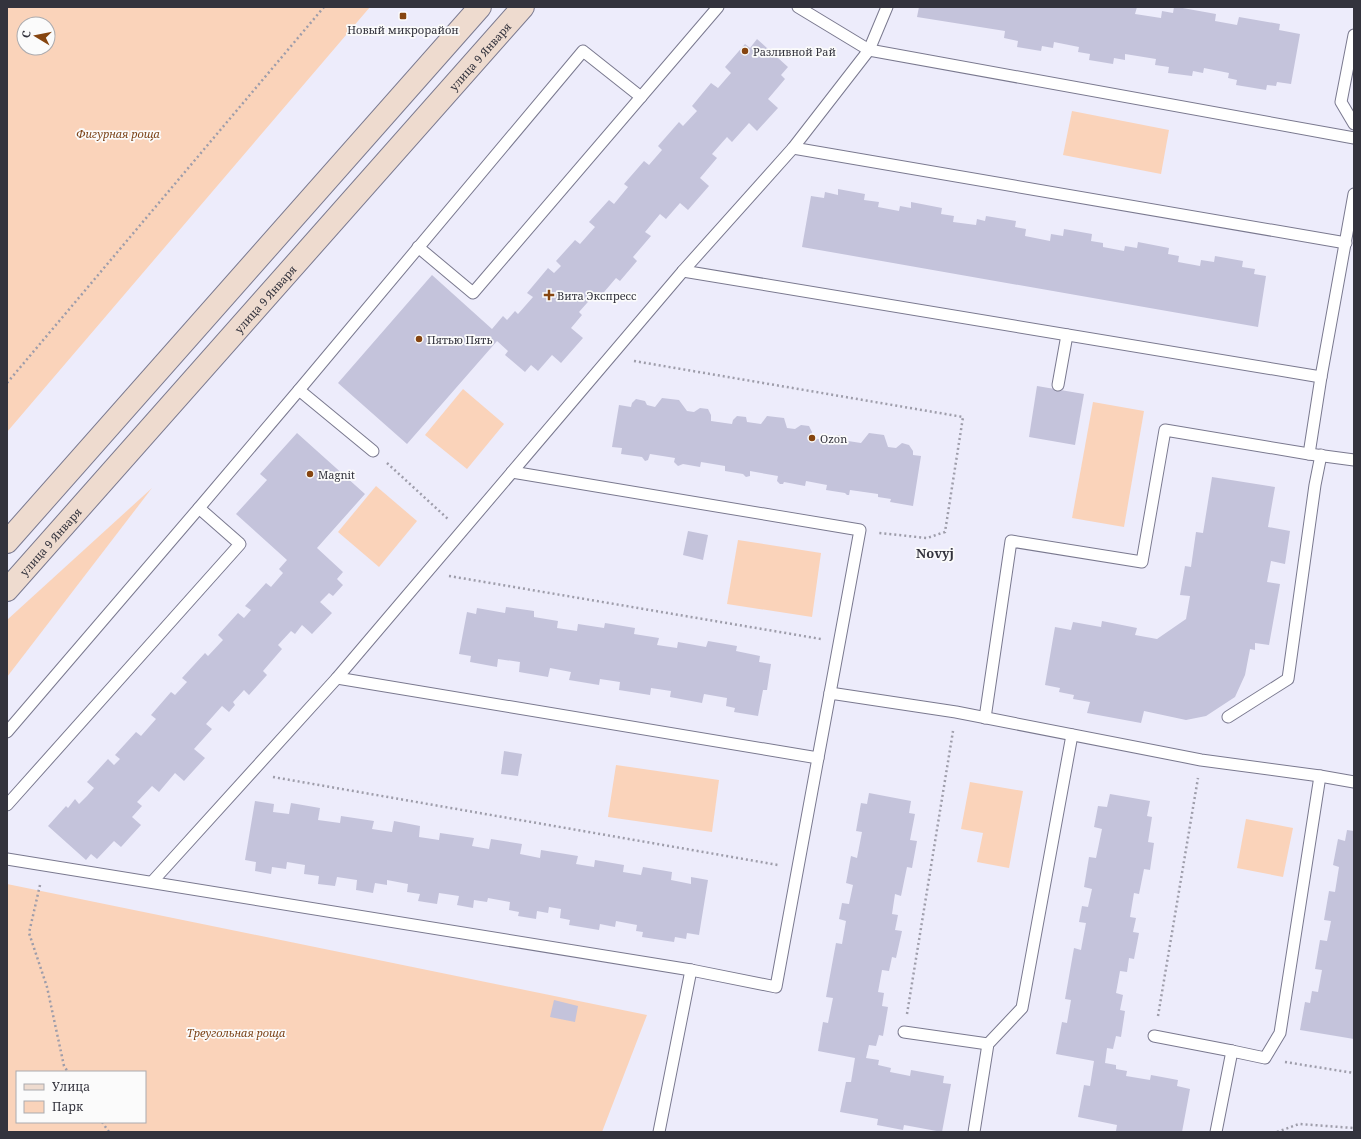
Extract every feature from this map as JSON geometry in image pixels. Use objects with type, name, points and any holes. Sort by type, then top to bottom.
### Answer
[{"type":"main road","points":[[7,542],[480,7]]},
{"type":"main road","name":"улица 9 Января","points":[[7,590],[523,7]]},
{"type":"lane","points":[[418,247],[473,293],[718,7]]},
{"type":"lane","points":[[798,7],[869,50],[1354,138]]},
{"type":"lane","points":[[152,882],[337,678],[683,271],[793,148],[869,50],[887,7]]},
{"type":"lane","points":[[1354,35],[1342,102],[1354,124]]},
{"type":"lane","points":[[7,732],[299,390],[583,51],[640,97]]},
{"type":"lane","points":[[793,148],[1346,243]]},
{"type":"lane","points":[[1309,454],[1321,377],[1354,194]]},
{"type":"lane","points":[[683,271],[1321,377]]},
{"type":"lane","points":[[1058,385],[1067,335]]},
{"type":"lane","points":[[299,390],[373,451]]},
{"type":"lane","points":[[985,718],[1012,541],[1142,562],[1165,430],[1354,460]]},
{"type":"lane","points":[[1228,717],[1288,679],[1315,484],[1321,455]]},
{"type":"lane","points":[[7,859],[691,970],[776,987],[860,530],[512,472]]},
{"type":"lane","points":[[7,805],[240,544],[199,508]]},
{"type":"lane","points":[[337,678],[818,758]]},
{"type":"lane","points":[[830,693],[956,712],[1201,760],[1354,782]]},
{"type":"lane","points":[[974,1132],[988,1044],[1022,1008],[1072,735]]},
{"type":"lane","points":[[1154,1036],[1265,1058],[1280,1033],[1320,776]]},
{"type":"lane","points":[[659,1132],[691,970]]},
{"type":"lane","points":[[904,1032],[988,1044]]},
{"type":"lane","points":[[1216,1132],[1232,1051]]},
{"type":"path","points":[[7,383],[324,7]]},
{"type":"path","points":[[610,357],[963,417],[945,532],[927,538],[860,530]]},
{"type":"path","points":[[373,451],[462,531]]},
{"type":"path","points":[[427,572],[839,642]]},
{"type":"path","points":[[904,1032],[956,712]]},
{"type":"path","points":[[1154,1036],[1201,760]]},
{"type":"path","points":[[251,773],[798,868]]},
{"type":"path","points":[[44,865],[30,933],[47,987],[64,1066],[67,1071]]},
{"type":"path","points":[[1265,1058],[1354,1073]]},
{"type":"path","points":[[103,1123],[109,1132]]},
{"type":"path","points":[[1277,1132],[1299,1124],[1354,1128]]},
{"type":"green space","name":"Фигурная роща","points":[[7,7],[370,7],[7,432]]},
{"type":"green space","points":[[1072,111],[1169,130],[1161,174],[1063,155]]},
{"type":"green space","points":[[463,389],[504,424],[467,469],[425,435]]},
{"type":"green space","points":[[1093,402],[1144,411],[1124,527],[1072,518]]},
{"type":"green space","points":[[376,486],[417,521],[379,567],[338,532]]},
{"type":"green space","points":[[152,488],[7,677],[7,620]]},
{"type":"green space","points":[[738,540],[821,553],[812,617],[727,604]]},
{"type":"green space","points":[[616,765],[719,780],[712,832],[608,817]]},
{"type":"green space","points":[[970,782],[1023,791],[1009,868],[977,862],[983,833],[961,829]]},
{"type":"green space","points":[[1246,819],[1293,828],[1283,877],[1237,868]]},
{"type":"green space","name":"Треугольная роща","points":[[7,884],[647,1015],[602,1132],[7,1132]]},
{"type":"building","points":[[919,7],[1137,7],[1135,14],[1161,18],[1162,11],[1173,13],[1174,7],[1177,7],[1216,14],[1215,21],[1237,25],[1239,17],[1280,24],[1279,30],[1300,34],[1291,84],[1277,82],[1276,86],[1267,85],[1266,90],[1236,85],[1237,80],[1228,78],[1229,73],[1204,68],[1203,73],[1193,71],[1192,76],[1168,73],[1169,67],[1155,65],[1156,59],[1125,54],[1125,60],[1114,58],[1113,64],[1089,60],[1090,54],[1078,52],[1079,47],[1054,42],[1053,48],[1042,46],[1041,51],[1017,47],[1018,41],[1004,38],[1005,31],[917,17]]},
{"type":"building","points":[[757,39],[788,67],[781,75],[785,79],[768,99],[778,108],[757,131],[749,123],[732,142],[727,137],[712,154],[717,158],[700,178],[709,186],[688,210],[680,203],[666,219],[660,214],[645,232],[651,236],[633,257],[637,261],[620,281],[616,278],[599,298],[595,294],[579,312],[582,315],[571,328],[583,338],[561,363],[552,355],[538,371],[531,365],[525,372],[505,355],[508,351],[497,341],[407,444],[338,383],[432,275],[492,329],[503,316],[507,320],[515,311],[518,314],[533,297],[527,293],[548,268],[554,273],[561,266],[556,261],[575,240],[580,244],[595,227],[589,222],[609,200],[614,204],[628,187],[624,184],[644,161],[649,165],[662,150],[658,146],[679,122],[683,126],[697,111],[692,106],[711,83],[718,88],[731,73],[725,67],[745,44],[750,48]]},
{"type":"building","points":[[838,189],[865,194],[864,200],[879,202],[878,207],[899,211],[900,206],[911,208],[911,202],[942,208],[941,214],[954,216],[953,222],[976,225],[977,219],[985,221],[986,216],[1016,221],[1015,227],[1026,229],[1025,236],[1050,241],[1051,234],[1063,236],[1064,229],[1092,234],[1091,241],[1103,243],[1103,247],[1124,251],[1125,246],[1137,248],[1138,242],[1169,248],[1168,254],[1179,256],[1178,262],[1200,266],[1201,260],[1214,262],[1215,256],[1243,261],[1242,267],[1255,269],[1254,274],[1266,276],[1258,327],[802,247],[811,196],[824,198],[825,192],[838,195]]},
{"type":"building","points":[[1037,386],[1084,394],[1075,445],[1029,437]]},
{"type":"building","points":[[662,398],[679,400],[687,411],[694,412],[700,408],[708,409],[711,415],[711,421],[732,424],[733,420],[737,416],[746,417],[747,422],[761,424],[767,416],[784,418],[787,428],[795,429],[801,425],[809,426],[812,432],[811,438],[833,441],[837,435],[846,436],[848,441],[861,443],[869,433],[884,435],[888,447],[896,448],[902,443],[909,445],[913,451],[913,455],[921,456],[913,506],[890,502],[891,499],[878,497],[878,494],[850,490],[849,495],[847,495],[845,493],[826,490],[827,485],[806,481],[805,486],[784,482],[783,484],[780,484],[777,481],[778,476],[750,471],[750,476],[746,477],[743,474],[725,471],[725,466],[701,462],[700,467],[683,464],[678,466],[674,462],[675,458],[650,454],[648,460],[645,461],[642,457],[621,454],[622,448],[612,447],[619,405],[631,407],[632,403],[636,399],[645,401],[647,405],[655,407]]},
{"type":"building","points":[[297,433],[365,494],[317,548],[343,572],[337,579],[343,585],[333,596],[329,593],[320,602],[332,613],[312,634],[302,625],[295,634],[291,631],[278,645],[282,649],[263,671],[267,675],[249,695],[244,690],[233,702],[235,705],[229,712],[222,706],[206,724],[212,729],[194,749],[205,758],[184,781],[175,773],[159,792],[152,786],[137,802],[142,806],[132,817],[141,825],[121,847],[114,841],[97,859],[91,854],[86,860],[48,826],[66,806],[68,808],[75,799],[79,804],[87,796],[94,788],[87,782],[108,759],[114,765],[120,759],[115,755],[136,732],[141,736],[156,719],[151,715],[171,692],[175,695],[187,682],[182,678],[205,653],[208,656],[223,640],[218,635],[238,613],[244,618],[251,610],[245,606],[266,583],[271,587],[283,573],[279,569],[287,560],[236,514],[267,480],[260,474]]},
{"type":"building","points":[[1212,477],[1275,487],[1268,527],[1290,531],[1285,564],[1271,561],[1267,582],[1280,584],[1269,645],[1255,643],[1255,650],[1250,649],[1245,675],[1235,697],[1206,716],[1186,720],[1144,711],[1141,723],[1087,713],[1090,702],[1073,699],[1074,695],[1059,692],[1060,688],[1045,685],[1055,627],[1071,630],[1073,622],[1101,627],[1102,621],[1137,628],[1135,635],[1157,639],[1186,619],[1190,596],[1180,595],[1185,566],[1191,567],[1196,532],[1203,533]]},
{"type":"building","points":[[688,531],[708,535],[703,560],[683,555]]},
{"type":"building","points":[[506,607],[534,611],[534,617],[558,621],[557,628],[577,631],[578,624],[604,628],[605,623],[635,628],[634,634],[659,638],[657,645],[677,648],[678,642],[706,647],[708,641],[737,646],[736,651],[760,656],[759,662],[771,664],[767,690],[763,690],[758,716],[734,712],[735,708],[726,706],[727,698],[704,694],[702,703],[670,697],[671,691],[651,688],[650,695],[619,690],[620,682],[600,679],[599,685],[569,680],[571,672],[550,668],[548,677],[519,672],[520,662],[498,659],[497,667],[470,662],[471,656],[459,654],[467,612],[476,614],[477,608],[505,613]]},
{"type":"building","points":[[504,751],[522,754],[518,776],[501,774]]},
{"type":"building","points":[[869,793],[911,801],[909,813],[915,814],[910,840],[917,841],[912,868],[907,867],[901,896],[895,894],[892,914],[898,915],[895,930],[902,931],[896,958],[892,957],[889,971],[882,970],[878,992],[884,993],[882,1006],[888,1007],[883,1036],[879,1035],[876,1046],[869,1045],[866,1058],[879,1060],[878,1065],[891,1068],[890,1072],[910,1076],[911,1070],[944,1076],[943,1083],[951,1084],[942,1132],[904,1125],[903,1130],[877,1125],[878,1119],[840,1112],[846,1082],[851,1082],[855,1058],[818,1051],[823,1022],[828,1023],[833,998],[826,997],[836,943],[842,944],[846,921],[839,919],[842,903],[849,904],[853,885],[846,883],[851,856],[857,858],[862,832],[856,831],[861,803],[867,804]]},
{"type":"building","points":[[1110,794],[1150,801],[1147,816],[1152,817],[1148,842],[1154,843],[1150,870],[1144,869],[1139,894],[1134,893],[1130,917],[1136,918],[1133,932],[1139,933],[1134,959],[1129,958],[1127,972],[1120,971],[1116,993],[1123,995],[1120,1010],[1125,1011],[1121,1037],[1116,1036],[1113,1049],[1107,1048],[1105,1063],[1116,1065],[1116,1069],[1127,1071],[1126,1076],[1150,1080],[1151,1075],[1178,1080],[1177,1086],[1190,1089],[1182,1132],[1119,1132],[1116,1131],[1117,1125],[1078,1117],[1084,1085],[1090,1086],[1094,1061],[1056,1054],[1062,1022],[1067,1023],[1071,1000],[1065,999],[1074,948],[1081,950],[1086,923],[1079,922],[1082,906],[1088,907],[1092,889],[1084,887],[1089,857],[1096,858],[1102,829],[1094,827],[1098,806],[1107,807]]},
{"type":"building","points":[[255,801],[274,804],[273,812],[289,814],[291,803],[320,808],[318,820],[340,823],[341,816],[374,821],[372,829],[392,832],[394,821],[420,826],[419,837],[439,840],[440,833],[474,838],[472,846],[489,849],[491,839],[522,844],[520,854],[540,858],[541,850],[578,856],[576,864],[594,867],[595,860],[624,865],[623,872],[641,875],[643,867],[672,872],[671,880],[691,884],[691,877],[708,880],[699,935],[687,933],[686,939],[675,937],[674,942],[642,937],[643,932],[636,931],[637,925],[616,921],[615,927],[600,924],[599,930],[569,925],[570,920],[560,918],[561,909],[549,907],[548,913],[537,911],[536,919],[518,916],[519,912],[509,910],[510,902],[488,898],[487,902],[474,900],[473,908],[457,905],[459,896],[439,893],[437,904],[418,901],[420,894],[407,892],[408,884],[387,880],[387,885],[375,883],[373,893],[356,890],[357,880],[337,877],[335,886],[318,884],[319,876],[304,874],[305,865],[287,862],[286,869],[272,867],[271,874],[255,871],[256,862],[245,860]]},
{"type":"building","points":[[1347,830],[1354,831],[1354,1039],[1300,1030],[1305,1002],[1310,1003],[1312,991],[1318,992],[1322,970],[1315,969],[1320,940],[1327,941],[1331,921],[1324,920],[1329,891],[1335,892],[1339,867],[1333,865],[1338,839],[1345,841]]},
{"type":"building","points":[[554,1000],[578,1006],[575,1022],[550,1017]]},
{"type":"place","name":"Новый микрорайон","points":[[403,16]]},
{"type":"place","name":"Разливной Рай","points":[[745,51]]},
{"type":"place","name":"Вита Экспресс","points":[[549,295]]},
{"type":"place","name":"Пятью Пять","points":[[419,339]]},
{"type":"place","name":"Ozon","points":[[812,438]]},
{"type":"place","name":"Magnit","points":[[310,474]]},
{"type":"district","name":"Novyj","points":[[935,553]]}]
